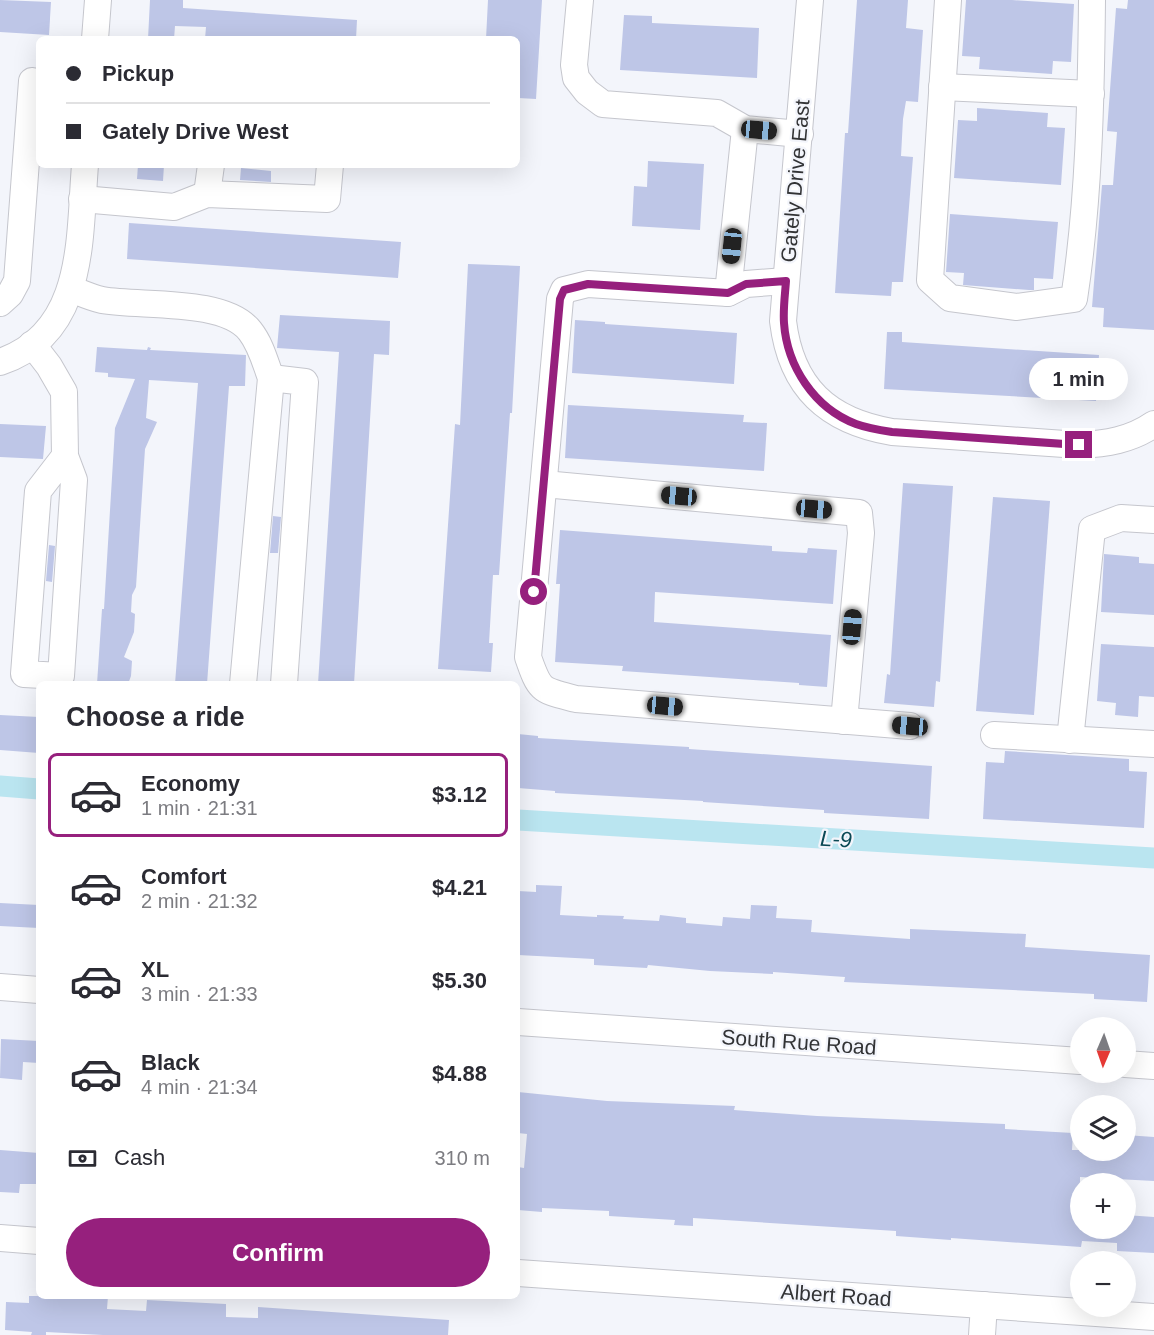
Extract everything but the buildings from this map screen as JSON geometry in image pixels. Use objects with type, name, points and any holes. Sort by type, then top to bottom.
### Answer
[{"type":"street","points":[[95,36],[98,0]]},
{"type":"street","points":[[580,0],[574,65],[576,78],[586,92],[603,104],[717,113],[745,129],[800,134]]},
{"type":"street","name":"Gately Drive East","points":[[810,0],[783,321],[788,350],[800,376],[818,399],[840,416],[867,428],[892,432],[1079,445],[1108,444],[1135,435],[1154,424]]},
{"type":"street","points":[[948,0],[930,280],[950,298],[1017,307],[1074,299],[1091,94],[1092,0]]},
{"type":"street","points":[[0,303],[10,294],[17,281],[32,81],[36,82]]},
{"type":"street","points":[[942,87],[1091,94]]},
{"type":"street","points":[[728,293],[745,129]]},
{"type":"street","points":[[0,362],[32,344],[59,315],[71,289],[77,262],[85,168]]},
{"type":"street","points":[[207,194],[211,168]]},
{"type":"street","points":[[82,199],[174,207],[207,194],[327,199],[330,168]]},
{"type":"street","points":[[786,281],[746,284],[728,293],[588,284],[564,290],[560,299],[528,657],[536,681],[545,691],[576,699],[910,726]]},
{"type":"street","points":[[71,289],[101,300],[206,309],[229,316],[249,329],[262,350],[271,378],[243,681]]},
{"type":"street","points":[[32,344],[49,366],[64,392],[65,456],[74,480],[61,676],[24,674],[38,491],[65,456]]},
{"type":"street","points":[[271,378],[305,382],[284,681]]},
{"type":"street","points":[[544,484],[859,513],[861,533],[844,721]]},
{"type":"street","points":[[1070,740],[1092,529],[1121,518],[1154,520]]},
{"type":"street","points":[[994,735],[1154,744]]},
{"type":"street","points":[[0,987],[36,990]]},
{"type":"street","name":"South Rue Road","points":[[520,1022],[1070,1060]]},
{"type":"street","points":[[1136,1065],[1154,1066]]},
{"type":"street","points":[[0,1238],[36,1241]]},
{"type":"street","name":"Albert Road","points":[[520,1273],[1154,1317]]},
{"type":"street","points":[[982,1335],[984,1305]]},
{"type":"waterway","name":"L-9","points":[[0,786],[36,789]]},
{"type":"waterway","name":"L-9","points":[[520,820],[1154,858]]},
{"type":"route","points":[[534,592],[560,299],[564,290],[588,284],[728,293],[746,284],[786,281],[783,321],[788,350],[793,363],[808,388],[840,416],[867,428],[892,432],[1079,445]]}]
